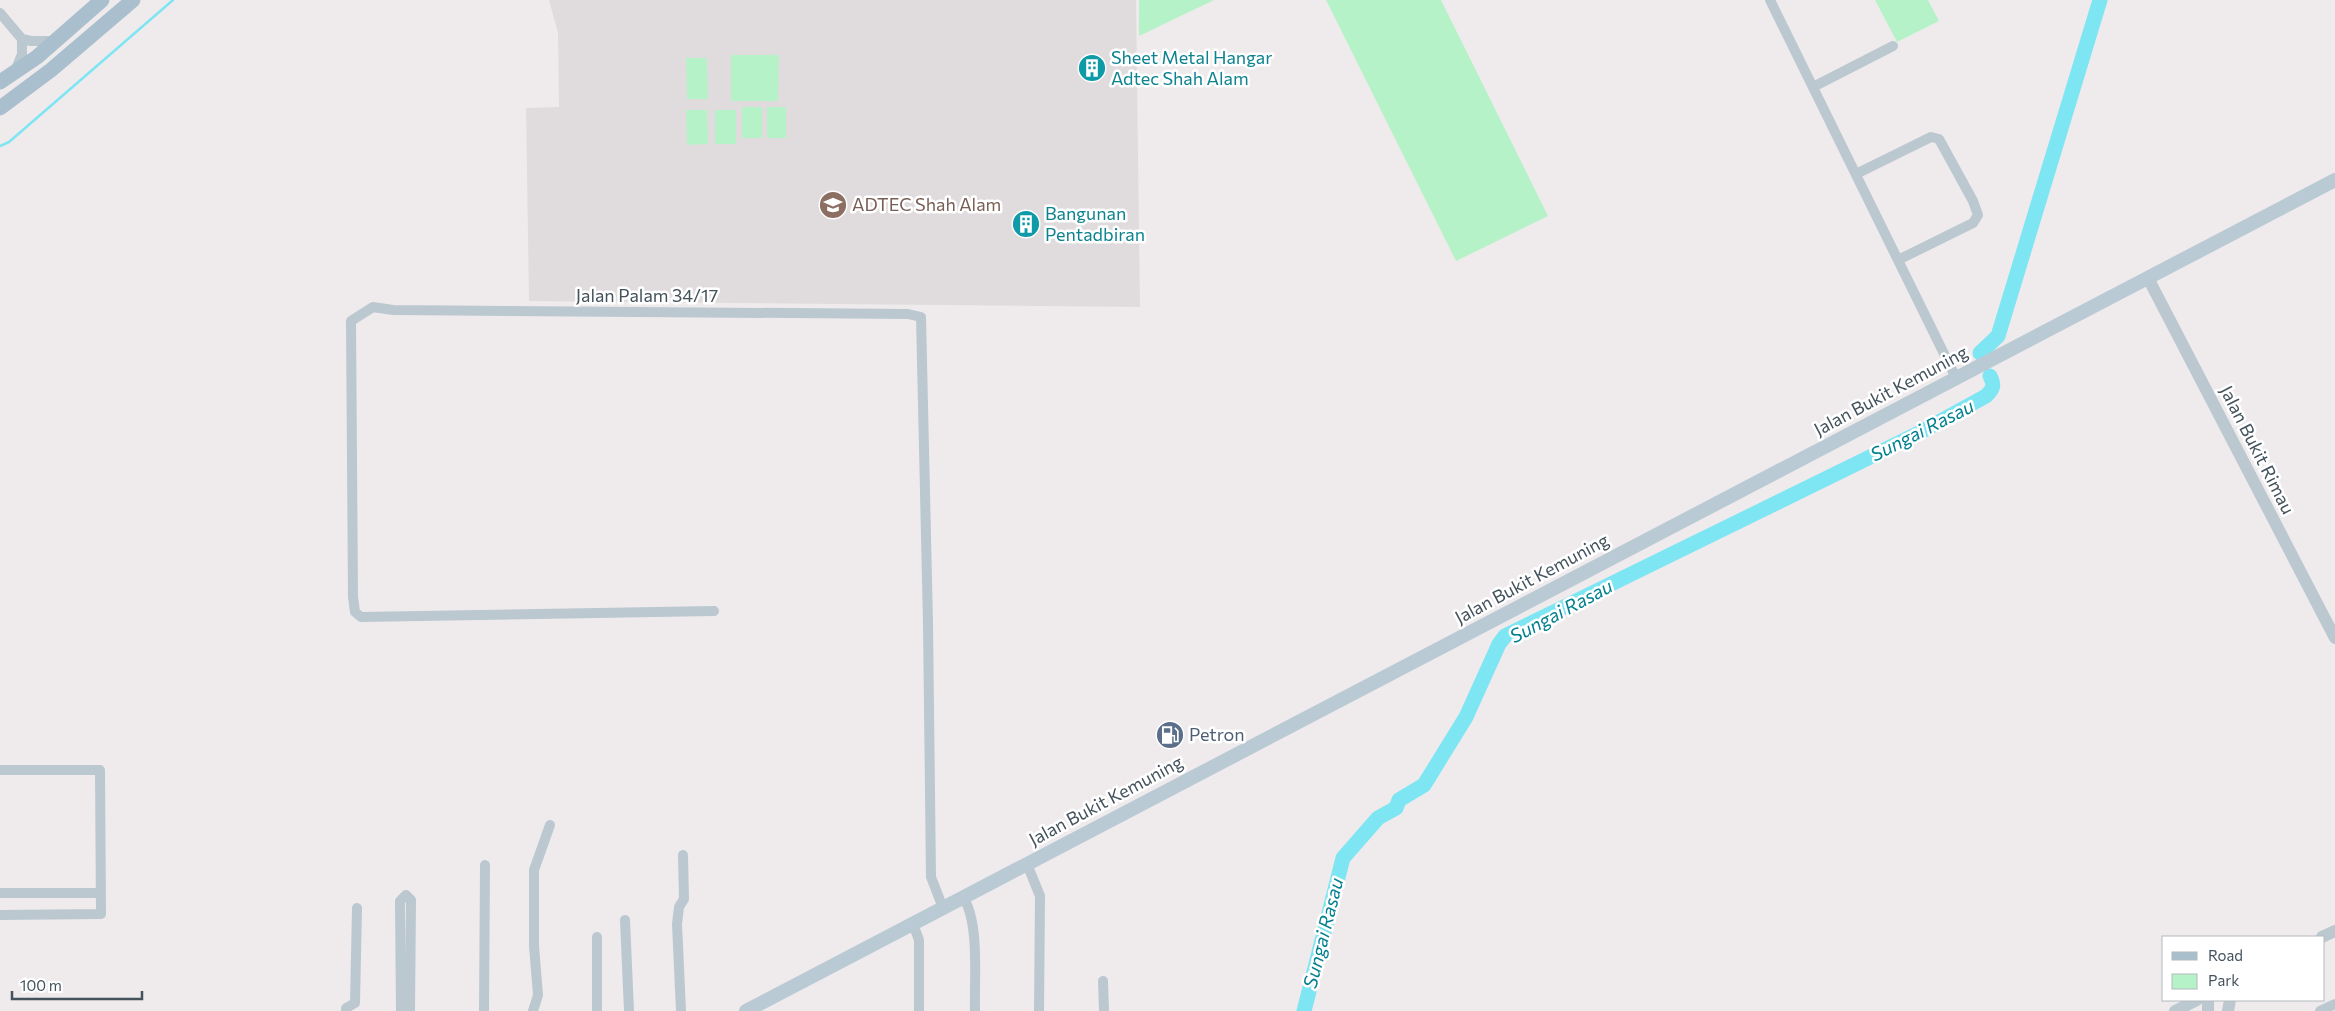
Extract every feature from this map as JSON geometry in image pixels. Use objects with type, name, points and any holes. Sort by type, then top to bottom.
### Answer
[{"type":"main road","points":[[0,82],[55,41],[102,0]]},
{"type":"main road","points":[[0,108],[51,70],[133,0]]},
{"type":"main road","name":"Jalan Bukit Kemuning","points":[[746,1011],[2335,180]]},
{"type":"street","points":[[1770,0],[1956,378]]},
{"type":"street","points":[[0,14],[22,39],[55,41]]},
{"type":"street","points":[[14,73],[21,60],[22,39]]},
{"type":"street","points":[[1813,86],[1893,46]]},
{"type":"street","points":[[1856,174],[1931,137],[1939,139],[1973,201],[1978,216],[1973,223],[1898,260]]},
{"type":"street","name":"Jalan Bukit Rimau","points":[[2148,278],[2335,638]]},
{"type":"street","name":"Jalan Palam 34/17","points":[[714,611],[370,617],[361,616],[355,612],[351,321],[373,307],[393,310],[908,314],[921,317],[928,623],[931,877],[943,908]]},
{"type":"street","points":[[0,770],[100,770],[102,914],[0,915]]},
{"type":"street","points":[[533,1011],[538,995],[534,946],[534,870],[550,825]]},
{"type":"street","points":[[681,1011],[677,924],[679,907],[684,899],[683,855]]},
{"type":"street","points":[[1027,864],[1040,896],[1039,1011]]},
{"type":"street","points":[[484,1011],[486,865]]},
{"type":"street","points":[[0,893],[101,893]]},
{"type":"street","points":[[963,898],[972,916],[974,932],[975,1011]]},
{"type":"street","points":[[346,1011],[346,1008],[356,1003],[357,908]]},
{"type":"street","points":[[625,920],[629,1011]]},
{"type":"street","points":[[913,924],[919,940],[919,1011]]},
{"type":"street","points":[[597,1011],[598,937]]},
{"type":"street","points":[[401,1011],[406,954],[410,1011]]},
{"type":"street","points":[[1104,981],[1104,1011]]},
{"type":"street","points":[[2175,1011],[2195,1001]]},
{"type":"street","points":[[2320,1011],[2335,1004]]},
{"type":"shaded area","name":"ADTEC Shah Alam","points":[[549,0],[1136,0],[1140,307],[529,301],[526,108],[559,107],[558,33]]},
{"type":"green space","points":[[1139,0],[1214,0],[1139,36]]},
{"type":"green space","points":[[1326,0],[1441,0],[1548,216],[1456,261]]},
{"type":"green space","points":[[1875,0],[1928,0],[1939,21],[1897,42]]},
{"type":"green space","points":[[731,55],[779,55],[778,101],[731,101]]},
{"type":"green space","points":[[686,58],[707,58],[708,99],[687,99]]},
{"type":"green space","points":[[742,107],[762,107],[762,138],[742,138]]},
{"type":"green space","points":[[767,107],[786,107],[786,138],[767,138]]},
{"type":"green space","points":[[686,110],[707,110],[708,144],[687,145]]},
{"type":"green space","points":[[715,110],[736,110],[736,144],[715,144]]},
{"type":"waterway","points":[[0,146],[9,142],[173,0]]},
{"type":"waterway","name":"Sungai Rasau","points":[[1980,353],[1998,336],[2100,0]]},
{"type":"waterway","name":"Sungai Rasau","points":[[1304,1011],[1343,858],[1378,818],[1396,808],[1399,800],[1424,785],[1466,717],[1499,644],[1505,636],[1917,434],[1986,396],[1992,387],[1990,376]]},
{"type":"place","name":"Sheet Metal Hangar Adtec Shah Alam","points":[[1092,68]]},
{"type":"place","name":"ADTEC Shah Alam","points":[[833,205]]},
{"type":"place","name":"Bangunan Pentadbiran","points":[[1026,224]]},
{"type":"place","name":"Petron","points":[[1170,735]]}]
